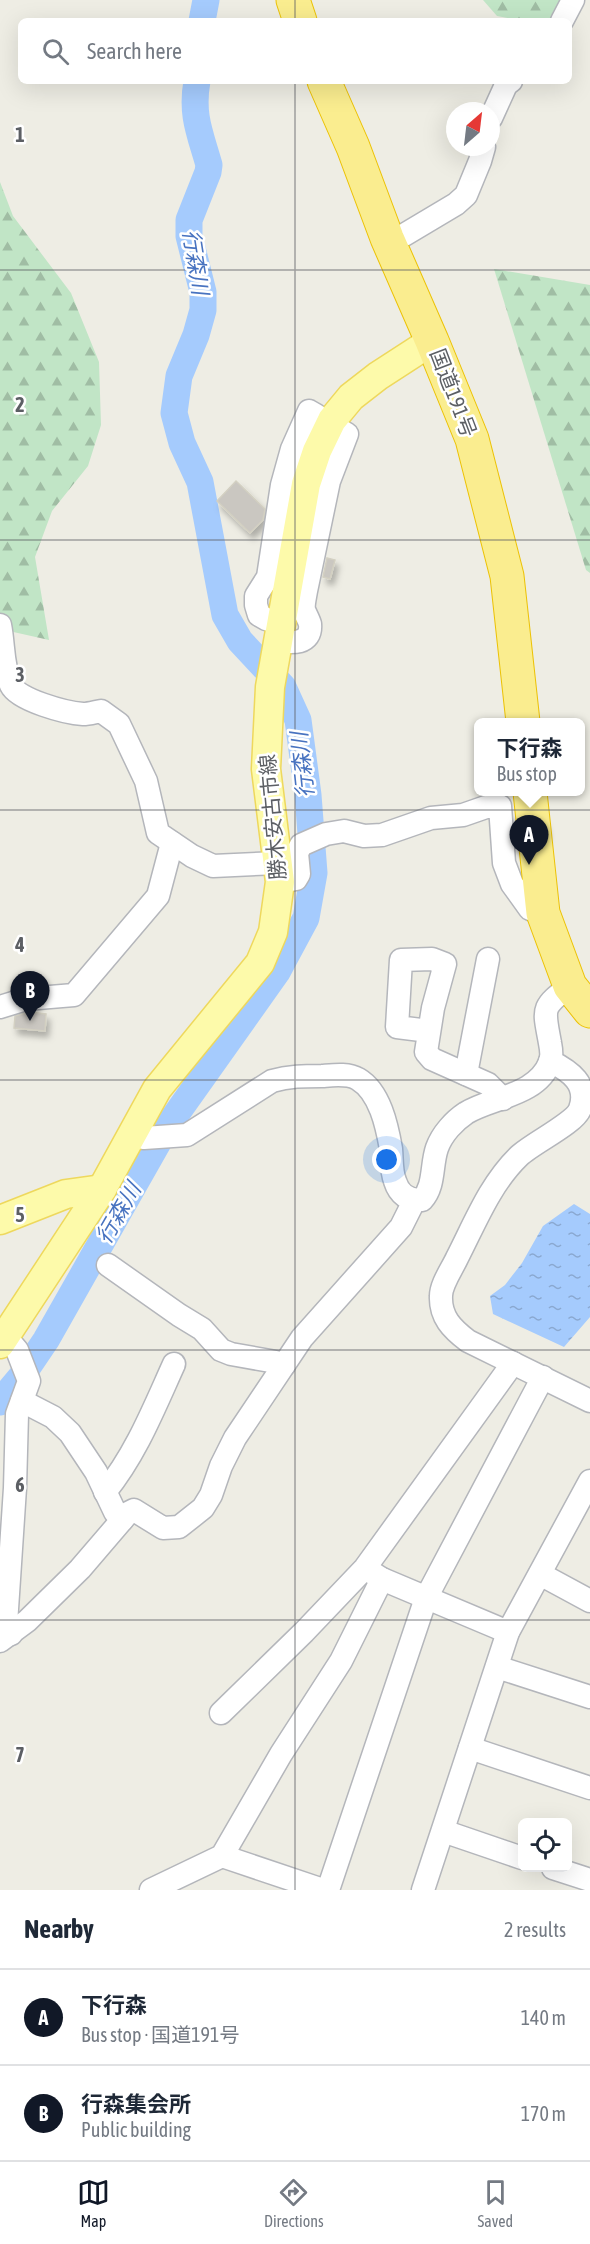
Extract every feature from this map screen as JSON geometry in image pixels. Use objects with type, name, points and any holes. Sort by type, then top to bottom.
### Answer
[{"type":"highway","points":[[293,0],[299,18]]},
{"type":"highway","name":"国道191号","points":[[325,84],[353,147],[387,238],[472,439],[507,576],[522,718]]},
{"type":"highway","points":[[530,796],[543,913],[570,986],[590,1011]]},
{"type":"main road","name":"勝木安古市線","points":[[8,1345],[102,1189],[157,1089],[260,963],[273,932],[279,873],[266,769],[270,687],[306,484],[317,451],[332,420],[351,397],[432,341]]},
{"type":"main road","points":[[0,1220],[66,1194],[102,1189]]},
{"type":"street","points":[[563,18],[573,0]]},
{"type":"street","points":[[498,102],[508,84]]},
{"type":"street","points":[[387,238],[404,235],[461,200],[466,195],[481,156]]},
{"type":"street","points":[[316,415],[309,411],[292,449],[282,485],[268,577],[256,596],[259,615],[266,619],[278,637],[294,644],[303,641],[310,625],[304,609],[306,591],[329,481],[347,434],[340,430]]},
{"type":"street","points":[[0,625],[8,679],[12,688],[35,702],[68,711],[84,714],[101,711],[119,724],[146,781],[158,833],[192,856],[213,866],[279,873],[296,879],[299,874],[297,853],[301,845],[326,834],[344,831],[364,836],[382,835],[431,818],[463,815],[486,807],[500,806],[504,863],[512,884],[530,909],[543,913]]},
{"type":"street","points":[[0,1007],[26,999],[74,995],[158,896],[172,843]]},
{"type":"street","points":[[466,1074],[488,959]]},
{"type":"street","points":[[131,1136],[144,1138],[187,1135],[272,1081],[288,1077],[346,1075],[358,1079],[368,1088],[380,1105],[387,1129],[395,1181],[402,1196],[414,1201],[422,1200],[428,1193],[437,1148],[448,1128],[466,1113],[519,1093],[539,1077],[550,1061],[545,1019],[546,1008],[551,1000],[570,986]]},
{"type":"street","points":[[429,1030],[426,1052],[432,1059],[488,1084],[503,1099]]},
{"type":"street","points":[[550,1061],[567,1069],[580,1082],[583,1098],[579,1112],[570,1122],[547,1135],[519,1156],[496,1184],[441,1294],[443,1315],[453,1330],[468,1341],[543,1377],[588,1393]]},
{"type":"street","points":[[5,1637],[27,1621],[80,1569],[122,1520],[134,1510],[164,1528],[179,1527],[203,1508],[212,1495],[221,1466],[235,1438],[302,1338],[400,1227],[414,1201]]},
{"type":"street","points":[[108,1265],[202,1329],[221,1350],[284,1365]]},
{"type":"street","points":[[5,1637],[15,1488],[17,1414],[29,1381],[8,1345]]},
{"type":"street","points":[[152,1890],[222,1856],[281,1754],[341,1661],[374,1574],[513,1363]]},
{"type":"street","points":[[105,1492],[119,1475],[144,1431],[174,1364]]},
{"type":"street","points":[[328,1890],[426,1598],[543,1377]]},
{"type":"street","points":[[22,1401],[53,1417],[70,1433],[96,1472],[115,1512],[122,1520]]},
{"type":"street","points":[[423,1890],[508,1632],[587,1493]]},
{"type":"street","points":[[374,1574],[508,1632]]},
{"type":"street","points":[[221,1713],[304,1632],[374,1574]]},
{"type":"street","points":[[540,1574],[590,1600]]},
{"type":"street","points":[[497,1667],[590,1697]]},
{"type":"street","points":[[470,1748],[590,1788]]},
{"type":"street","points":[[443,1831],[518,1856]]},
{"type":"street","points":[[222,1856],[323,1890]]},
{"type":"street","points":[[565,1872],[590,1880]]},
{"type":"green space","points":[[483,0],[583,0],[552,18],[497,16]]},
{"type":"green space","points":[[0,182],[13,216],[71,293],[99,362],[101,425],[88,466],[52,511],[35,557],[49,640],[0,629]]},
{"type":"green space","points":[[494,269],[590,285],[590,573],[586,570]]},
{"type":"water","points":[[574,1204],[590,1214],[590,1317],[564,1347],[493,1314],[490,1296],[505,1285],[522,1263],[543,1226]]},
{"type":"building","points":[[236,481],[265,509],[263,520],[250,533],[217,501]]},
{"type":"building","points":[[327,558],[335,560],[330,579],[323,577]]},
{"type":"building","points":[[29,1012],[46,1014],[45,1031],[14,1028],[15,1016]]},
{"type":"waterway","name":"行森川","points":[[203,18],[206,0]]},
{"type":"waterway","name":"行森川","points":[[0,1402],[21,1377],[46,1340],[165,1130],[277,972],[306,918],[314,873],[308,795],[298,720],[283,687],[240,641],[225,615],[200,482],[182,443],[174,413],[179,376],[196,335],[203,310],[203,292],[189,236],[189,220],[209,165],[196,114],[196,84]]},
{"type":"place","name":"下行森","points":[[529,865]]},
{"type":"place","name":"行森集会所","points":[[30,1021]]}]
